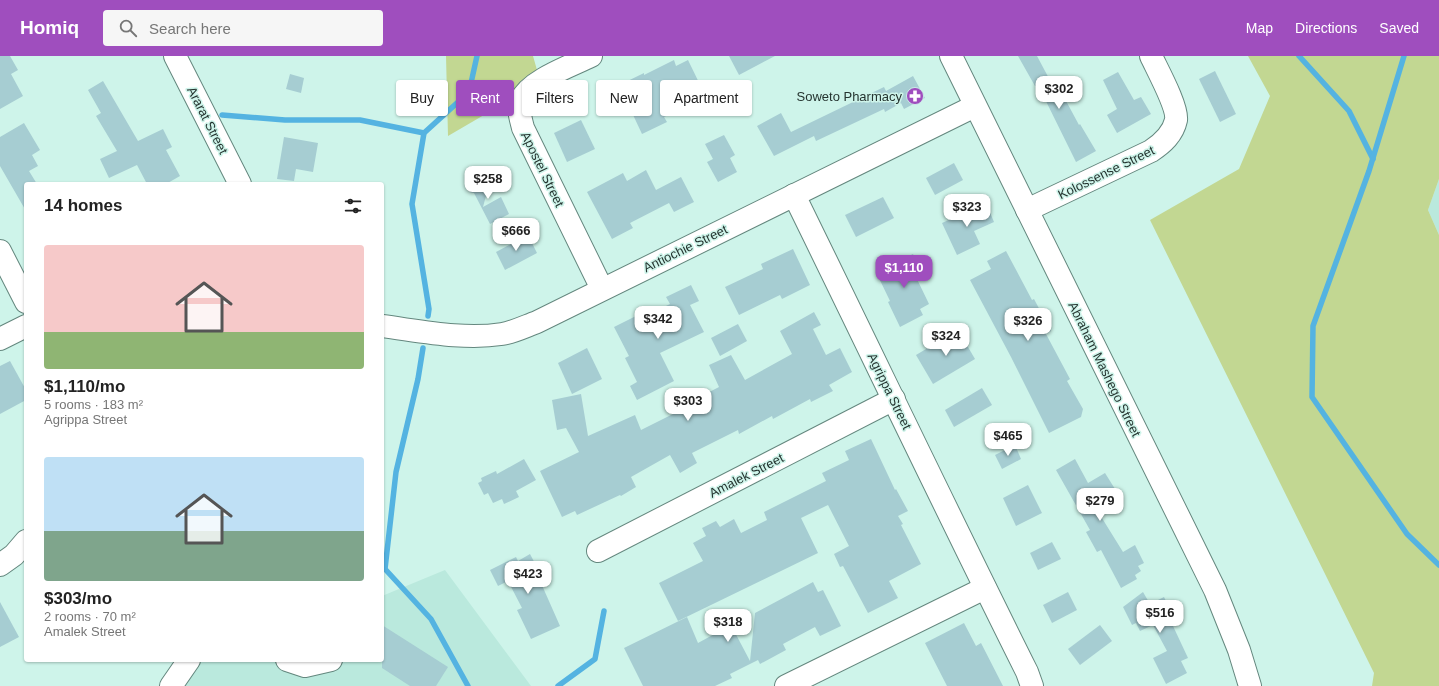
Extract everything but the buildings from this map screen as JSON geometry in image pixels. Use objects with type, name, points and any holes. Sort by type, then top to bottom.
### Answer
[{"type":"street","name":"Ararat Street","points":[[175,56],[239,182]]},
{"type":"street","name":"Apostel Street","points":[[591,56],[538,82],[529,89],[520,101],[519,113],[523,128],[602,289]]},
{"type":"street","name":"Abraham Mashego Street","points":[[951,56],[1215,590],[1239,650],[1250,686]]},
{"type":"street","name":"Kolossense Street","points":[[1026,210],[1151,151],[1162,143],[1172,131],[1176,118],[1173,104],[1151,56]]},
{"type":"street","name":"Antiochie Street","points":[[384,326],[437,334],[502,334],[537,322],[975,106]]},
{"type":"street","name":"Agrippa Street","points":[[794,195],[1027,672],[1032,686]]},
{"type":"street","points":[[0,251],[24,298]]},
{"type":"street","points":[[0,339],[24,327]]},
{"type":"street","name":"Amalek Street","points":[[598,551],[894,399]]},
{"type":"street","points":[[0,565],[14,555],[24,544]]},
{"type":"street","points":[[786,686],[985,588]]},
{"type":"street","points":[[172,686],[188,662]]},
{"type":"street","points":[[293,662],[305,666],[322,662]]},
{"type":"shaded area","points":[[1439,179],[1439,235],[1428,210]]},
{"type":"shaded area","points":[[445,570],[531,686],[171,686],[188,662],[384,662],[384,595]]},
{"type":"green space","points":[[446,56],[533,56],[540,80],[522,80],[522,104],[514,107],[514,80],[456,80],[456,116],[482,116],[448,136],[448,80],[447,80]]},
{"type":"green space","points":[[1248,56],[1439,56],[1439,179],[1428,210],[1439,235],[1439,686],[1372,686],[1374,673],[1150,220],[1239,169],[1270,96]]},
{"type":"waterway","points":[[428,316],[429,309],[412,204],[424,133],[469,92],[477,56]]},
{"type":"waterway","points":[[1299,56],[1349,111],[1373,159]]},
{"type":"waterway","points":[[1404,56],[1369,171],[1313,326],[1312,397],[1407,534],[1439,565]]},
{"type":"waterway","points":[[222,115],[285,120],[360,120],[424,133]]},
{"type":"waterway","points":[[385,569],[396,472],[418,379],[423,348]]},
{"type":"waterway","points":[[384,569],[431,619],[468,686]]},
{"type":"waterway","points":[[558,686],[595,659],[604,611]]},
{"type":"place","name":"Soweto Pharmacy","points":[[915,96]]}]
